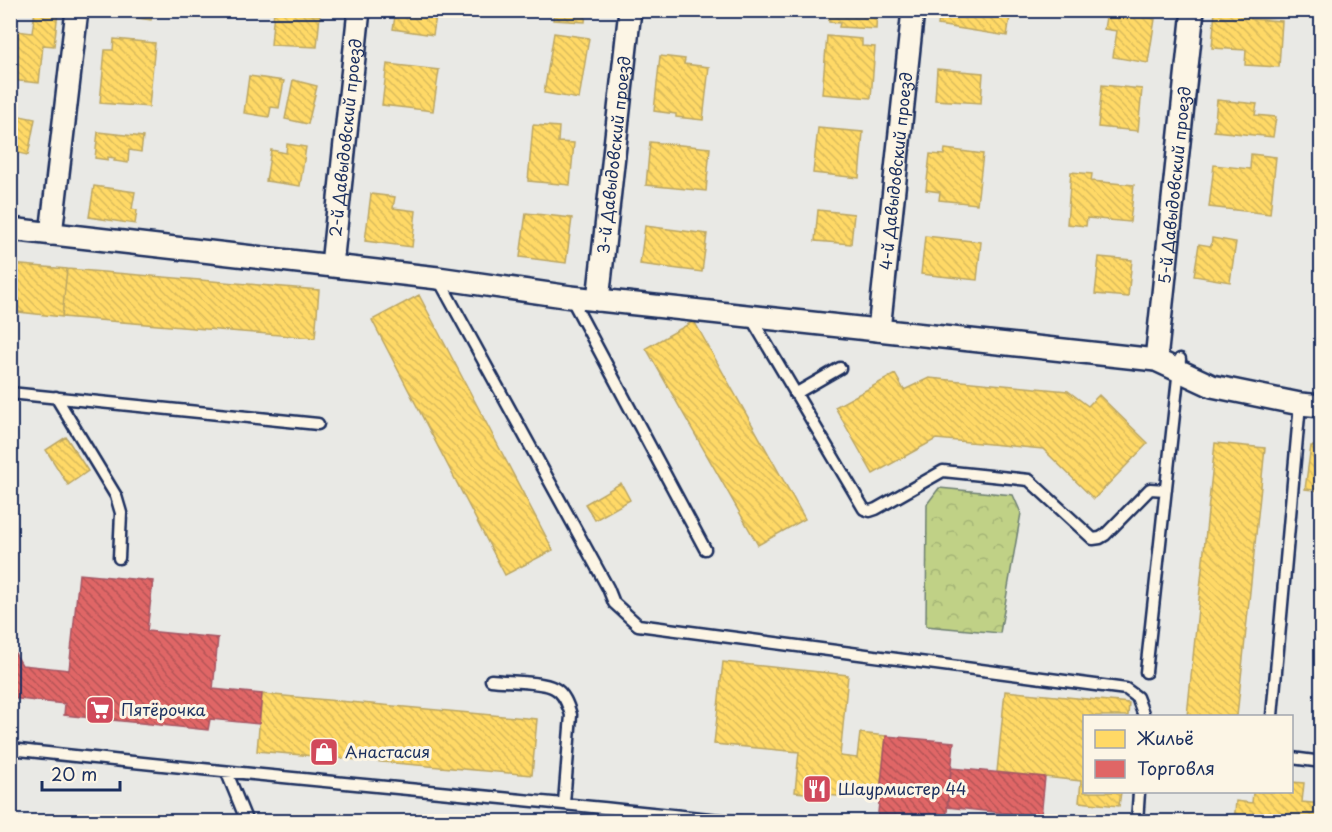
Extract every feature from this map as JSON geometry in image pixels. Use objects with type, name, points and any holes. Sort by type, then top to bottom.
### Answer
[{"type":"street","points":[[51,234],[77,10]]},
{"type":"street","name":"2-й Давыдовский проезд","points":[[332,265],[359,10]]},
{"type":"street","name":"3-й Давыдовский проезд","points":[[598,300],[630,10]]},
{"type":"street","name":"4-й Давыдовский проезд","points":[[879,330],[913,10]]},
{"type":"street","name":"5-й Давыдовский проезд","points":[[1156,360],[1193,10]]},
{"type":"street","points":[[10,229],[332,265],[571,297],[1156,360],[1180,365],[1212,386],[1300,404],[1322,406]]},
{"type":"lane","points":[[438,278],[608,588],[614,603],[638,625],[1126,688],[1137,697],[1143,715]]},
{"type":"lane","points":[[571,297],[705,549]]},
{"type":"lane","points":[[750,316],[864,509],[870,511],[876,509],[943,471],[1029,480],[1088,537],[1093,539],[1105,535],[1150,489],[1166,490]]},
{"type":"lane","points":[[1146,672],[1180,365]]},
{"type":"lane","points":[[795,394],[840,368]]},
{"type":"lane","points":[[10,393],[318,424]]},
{"type":"lane","points":[[56,396],[116,496],[121,513],[119,558]]},
{"type":"lane","points":[[1272,715],[1300,404]]},
{"type":"lane","points":[[491,680],[545,685],[554,688],[568,705],[572,715],[564,803]]},
{"type":"lane","points":[[10,749],[227,773],[564,803],[740,822]]},
{"type":"lane","points":[[1293,758],[1322,762]]},
{"type":"lane","points":[[227,773],[247,822]]},
{"type":"lane","points":[[1137,822],[1139,793]]},
{"type":"green space","points":[[939,488],[1013,495],[1021,513],[1000,633],[926,626],[927,504]]},
{"type":"building: Жильё","points":[[35,10],[58,12],[54,46],[43,45],[39,83],[10,80],[10,30],[32,33]]},
{"type":"building: Жильё","points":[[111,10],[153,10],[151,20],[111,14]]},
{"type":"building: Жильё","points":[[274,10],[300,10],[299,14],[320,15],[317,47],[271,45]]},
{"type":"building: Жильё","points":[[396,10],[437,10],[433,35],[393,29]]},
{"type":"building: Жильё","points":[[554,10],[596,10],[586,11],[585,22],[553,20]]},
{"type":"building: Жильё","points":[[829,10],[877,10],[876,29],[839,27],[840,23],[829,22]]},
{"type":"building: Жильё","points":[[940,10],[1011,10],[1007,36],[938,25]]},
{"type":"building: Жильё","points":[[1215,10],[1252,10],[1251,19],[1282,21],[1279,67],[1245,65],[1246,50],[1212,48]]},
{"type":"building: Жильё","points":[[1107,11],[1155,19],[1148,63],[1113,57],[1117,31],[1104,29]]},
{"type":"building: Жильё","points":[[554,33],[589,38],[579,99],[544,93]]},
{"type":"building: Жильё","points":[[827,36],[862,39],[862,46],[875,47],[871,98],[822,94]]},
{"type":"building: Жильё","points":[[114,39],[155,43],[149,107],[100,103],[105,50],[113,50]]},
{"type":"building: Жильё","points":[[660,56],[685,59],[684,64],[709,67],[703,120],[676,117],[676,114],[654,111]]},
{"type":"building: Жильё","points":[[387,64],[439,70],[433,111],[382,105]]},
{"type":"building: Жильё","points":[[937,69],[983,73],[981,103],[935,100]]},
{"type":"building: Жильё","points":[[249,76],[284,81],[279,108],[271,107],[269,117],[244,113]]},
{"type":"building: Жильё","points":[[293,80],[317,86],[308,124],[285,119]]},
{"type":"building: Жильё","points":[[1102,85],[1142,89],[1138,131],[1098,127]]},
{"type":"building: Жильё","points":[[1217,100],[1257,104],[1255,115],[1276,117],[1273,137],[1214,131]]},
{"type":"building: Жильё","points":[[10,114],[35,119],[28,155],[10,151]]},
{"type":"building: Жильё","points":[[533,125],[559,127],[558,142],[574,143],[570,185],[528,181]]},
{"type":"building: Жильё","points":[[818,128],[863,132],[859,178],[813,173]]},
{"type":"building: Жильё","points":[[98,132],[143,137],[141,152],[129,150],[128,163],[114,161],[115,158],[108,157],[108,160],[95,158]]},
{"type":"building: Жильё","points":[[650,142],[710,148],[706,191],[646,185]]},
{"type":"building: Жильё","points":[[287,144],[306,147],[300,186],[266,181],[271,150],[286,153]]},
{"type":"building: Жильё","points":[[945,149],[983,154],[977,204],[939,200],[940,192],[926,190],[930,154],[944,155]]},
{"type":"building: Жильё","points":[[1251,154],[1276,157],[1270,214],[1209,207],[1214,165],[1250,169]]},
{"type":"building: Жильё","points":[[1071,172],[1092,174],[1091,181],[1134,185],[1130,222],[1087,218],[1086,226],[1067,224]]},
{"type":"building: Жильё","points":[[94,186],[135,192],[132,209],[137,210],[135,224],[89,217]]},
{"type":"building: Жильё","points":[[371,194],[395,197],[393,208],[416,211],[412,247],[365,241]]},
{"type":"building: Жильё","points":[[818,210],[854,214],[851,244],[815,241]]},
{"type":"building: Жильё","points":[[526,213],[572,218],[566,263],[520,257]]},
{"type":"building: Жильё","points":[[645,226],[707,234],[702,272],[640,264]]},
{"type":"building: Жильё","points":[[925,236],[981,242],[977,280],[921,274]]},
{"type":"building: Жильё","points":[[1212,238],[1236,242],[1230,282],[1194,276],[1199,244],[1211,246]]},
{"type":"building: Жильё","points":[[1099,257],[1132,260],[1128,297],[1095,294]]},
{"type":"building: Жильё","points":[[10,264],[67,269],[62,317],[10,311]]},
{"type":"building: Жильё","points":[[67,269],[319,290],[315,338],[62,317]]},
{"type":"building: Жильё","points":[[419,295],[553,550],[505,575],[372,320]]},
{"type":"building: Жильё","points":[[694,321],[805,519],[758,545],[646,348]]},
{"type":"building: Жильё","points":[[895,374],[904,390],[929,378],[1068,391],[1088,406],[1099,395],[1148,443],[1094,499],[1043,449],[936,439],[873,474],[835,407]]},
{"type":"building: Жильё","points":[[66,437],[88,471],[68,485],[46,450]]},
{"type":"building: Жильё","points":[[1215,443],[1265,448],[1237,715],[1187,715]]},
{"type":"building: Жильё","points":[[1311,446],[1322,447],[1322,491],[1305,489]]},
{"type":"building: Жильё","points":[[621,483],[630,500],[595,520],[585,504]]},
{"type":"building: Жильё","points":[[723,662],[848,675],[840,756],[857,758],[860,733],[886,736],[879,800],[795,792],[799,752],[714,744]]},
{"type":"building: Жильё","points":[[1005,691],[1129,703],[1128,715],[1083,715],[1083,793],[1121,793],[1119,806],[1079,802],[1081,781],[997,772]]},
{"type":"building: Жильё","points":[[262,694],[537,719],[532,775],[257,751]]},
{"type":"building: Жильё","points":[[1293,782],[1304,783],[1302,802],[1322,804],[1322,822],[1234,822],[1236,801],[1252,803],[1253,793],[1293,793]]},
{"type":"building: Торговля","points":[[79,574],[153,581],[147,631],[218,638],[213,689],[262,694],[259,724],[210,719],[208,730],[64,715],[65,704],[10,698],[10,645],[22,665],[69,670]]},
{"type":"building: Торговля","points":[[886,736],[954,742],[946,822],[877,822]]},
{"type":"building: Торговля","points":[[951,768],[1045,777],[1041,817],[947,807]]},
{"type":"place","name":"Пятёрочка","points":[[100,710]]},
{"type":"place","name":"Анастасия","points":[[324,752]]},
{"type":"place","name":"Шаурмистер 44","points":[[817,789]]}]
